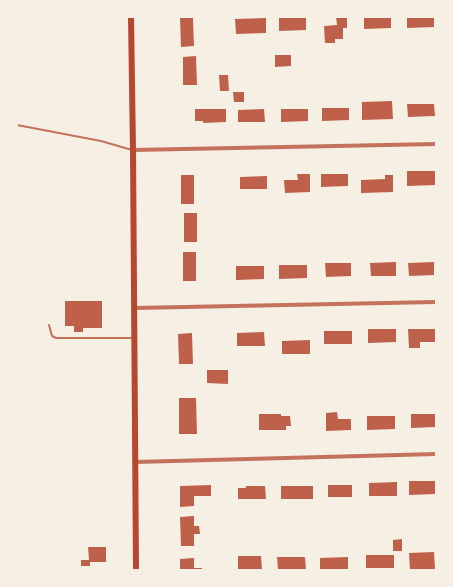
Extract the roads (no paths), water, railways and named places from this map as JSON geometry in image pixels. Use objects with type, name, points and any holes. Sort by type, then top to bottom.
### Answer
[{"type":"main road","points":[[131,17],[136,570]]},
{"type":"street","points":[[133,150],[436,144]]},
{"type":"street","points":[[134,308],[436,302]]},
{"type":"street","points":[[135,462],[436,454]]},
{"type":"lane","points":[[17,125],[101,141],[133,150]]},
{"type":"lane","points":[[48,325],[52,336],[56,338],[134,338]]}]
